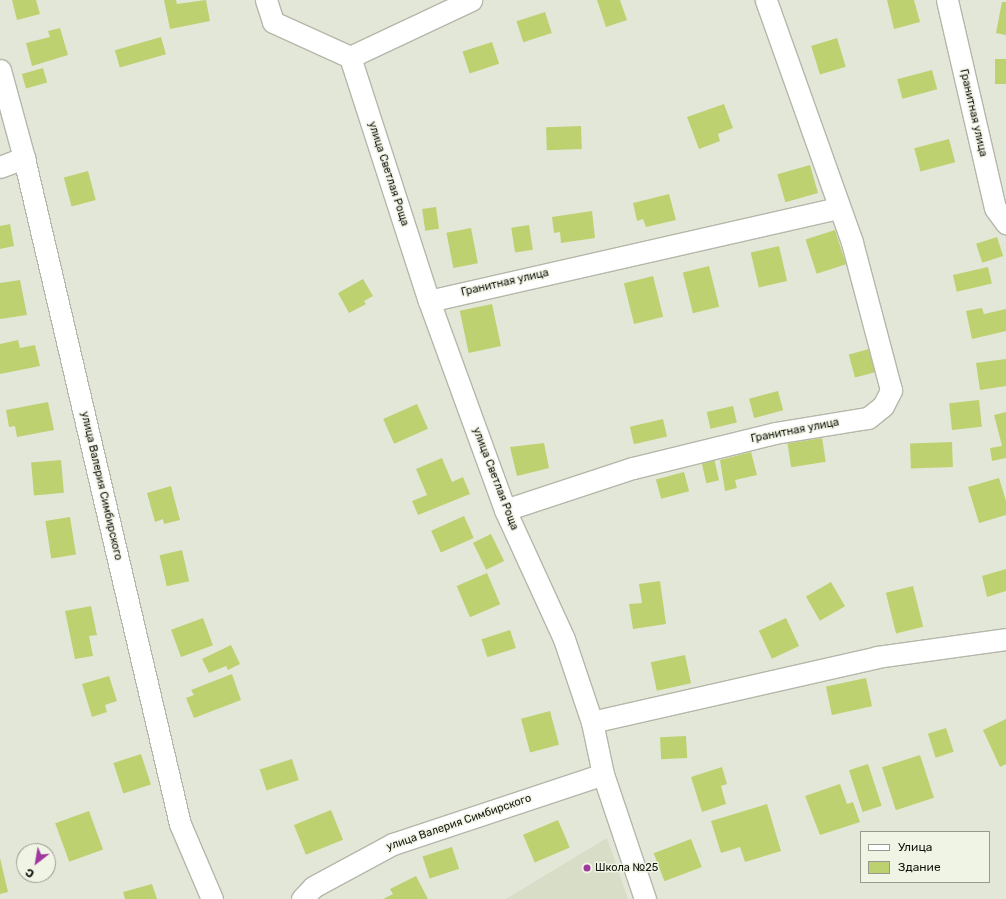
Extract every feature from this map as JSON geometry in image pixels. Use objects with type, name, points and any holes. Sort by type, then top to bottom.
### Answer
[{"type":"street","points":[[266,0],[273,22],[350,57],[471,0]]},
{"type":"street","name":"Гранитная улица","points":[[505,510],[633,468],[775,433],[868,418],[883,406],[891,390],[852,242],[838,208],[766,0]]},
{"type":"street","name":"Гранитная улица","points":[[947,0],[995,208],[1006,223]]},
{"type":"street","name":"улица Светлая Роща","points":[[350,57],[429,301],[505,510],[564,639],[592,722],[603,774],[645,899]]},
{"type":"street","name":"улица Валерия Симбирского","points":[[0,70],[24,158],[180,824],[212,899]]},
{"type":"street","points":[[0,168],[24,158]]},
{"type":"street","name":"Гранитная улица","points":[[429,301],[838,208]]},
{"type":"street","points":[[592,722],[877,657],[1006,639]]},
{"type":"street","name":"улица Валерия Симбирского","points":[[302,899],[313,886],[393,844],[603,774]]},
{"type":"shaded area","name":"Школа №25","points":[[607,838],[628,899],[506,899]]},
{"type":"building","points":[[12,0],[36,0],[40,14],[17,20]]},
{"type":"building","points":[[164,0],[176,0],[177,4],[206,0],[210,21],[170,29]]},
{"type":"building","points":[[597,0],[620,0],[627,20],[606,27]]},
{"type":"building","points":[[887,0],[914,0],[920,22],[894,29]]},
{"type":"building","points":[[1002,2],[1006,2],[1006,35],[996,33]]},
{"type":"building","points":[[545,12],[552,33],[523,42],[516,21]]},
{"type":"building","points":[[60,28],[68,55],[32,66],[26,43],[50,37],[48,31]]},
{"type":"building","points":[[161,37],[166,54],[120,68],[115,50]]},
{"type":"building","points":[[837,38],[846,67],[820,75],[811,46]]},
{"type":"building","points":[[492,42],[499,64],[470,73],[463,52]]},
{"type":"building","points":[[995,59],[1006,59],[1006,84],[995,84]]},
{"type":"building","points":[[43,68],[47,82],[26,88],[22,74]]},
{"type":"building","points":[[932,70],[937,89],[902,99],[897,79]]},
{"type":"building","points":[[724,104],[733,128],[718,134],[720,141],[699,149],[687,117]]},
{"type":"building","points":[[581,126],[582,149],[547,150],[546,127]]},
{"type":"building","points":[[949,139],[955,162],[920,171],[914,148]]},
{"type":"building","points":[[810,165],[818,193],[785,202],[777,174]]},
{"type":"building","points":[[88,171],[96,200],[72,206],[64,177]]},
{"type":"building","points":[[669,194],[676,220],[646,227],[643,219],[637,221],[633,203]]},
{"type":"building","points":[[436,207],[439,229],[425,231],[422,209]]},
{"type":"building","points":[[592,211],[595,238],[561,243],[560,232],[554,233],[552,217]]},
{"type":"building","points":[[10,224],[14,246],[0,249],[0,226]]},
{"type":"building","points":[[529,225],[533,250],[515,253],[511,228]]},
{"type":"building","points":[[471,228],[478,263],[453,268],[446,233]]},
{"type":"building","points":[[835,230],[846,264],[817,274],[806,240]]},
{"type":"building","points":[[997,237],[1003,256],[982,263],[976,244]]},
{"type":"building","points":[[779,246],[787,281],[759,288],[751,253]]},
{"type":"building","points":[[709,266],[719,307],[693,313],[683,273]]},
{"type":"building","points":[[988,267],[992,284],[957,292],[953,275]]},
{"type":"building","points":[[653,276],[663,317],[634,324],[624,283]]},
{"type":"building","points":[[363,279],[373,296],[364,301],[366,304],[349,313],[338,293]]},
{"type":"building","points":[[20,280],[27,315],[0,319],[0,283]]},
{"type":"building","points":[[492,304],[501,346],[469,353],[460,311]]},
{"type":"building","points":[[982,308],[984,314],[1006,309],[1006,331],[972,339],[966,311]]},
{"type":"building","points":[[18,340],[20,348],[35,345],[40,366],[0,374],[0,344]]},
{"type":"building","points":[[869,349],[875,372],[855,378],[849,354]]},
{"type":"building","points":[[1006,359],[1006,386],[980,390],[976,363]]},
{"type":"building","points":[[778,391],[783,410],[754,418],[749,399]]},
{"type":"building","points":[[979,400],[982,427],[952,430],[949,403]]},
{"type":"building","points":[[48,402],[54,430],[17,437],[15,426],[9,427],[6,410]]},
{"type":"building","points":[[417,404],[428,429],[394,444],[383,419]]},
{"type":"building","points":[[733,406],[737,423],[711,429],[707,412]]},
{"type":"building","points":[[1006,412],[1006,458],[992,461],[990,448],[1002,446],[994,415]]},
{"type":"building","points":[[663,419],[667,437],[634,444],[630,427]]},
{"type":"building","points":[[822,438],[826,462],[791,467],[787,443]]},
{"type":"building","points":[[952,442],[953,467],[911,468],[910,443]]},
{"type":"building","points":[[544,443],[549,468],[517,476],[510,447]]},
{"type":"building","points":[[751,452],[757,475],[735,480],[737,488],[725,491],[720,460]]},
{"type":"building","points":[[713,454],[719,480],[706,483],[700,457]]},
{"type":"building","points":[[442,458],[452,482],[463,477],[470,494],[418,515],[412,501],[427,495],[416,469]]},
{"type":"building","points":[[61,460],[64,493],[34,495],[31,463]]},
{"type":"building","points":[[684,472],[689,491],[661,499],[656,480]]},
{"type":"building","points":[[999,478],[1006,501],[1006,515],[979,523],[968,487]]},
{"type":"building","points":[[171,486],[180,520],[164,524],[163,519],[155,522],[147,493]]},
{"type":"building","points":[[464,516],[474,538],[441,553],[431,531]]},
{"type":"building","points":[[70,517],[76,555],[51,558],[45,521]]},
{"type":"building","points":[[491,534],[504,561],[486,570],[473,543]]},
{"type":"building","points":[[182,550],[189,581],[167,586],[160,555]]},
{"type":"building","points":[[1006,569],[1006,591],[987,597],[982,576]]},
{"type":"building","points":[[487,573],[500,604],[470,617],[457,586]]},
{"type":"building","points":[[660,581],[666,624],[633,629],[629,604],[642,603],[639,584]]},
{"type":"building","points":[[831,582],[845,606],[820,621],[806,596]]},
{"type":"building","points":[[913,586],[923,627],[896,634],[886,593]]},
{"type":"building","points":[[91,606],[97,635],[89,636],[93,656],[75,659],[65,611]]},
{"type":"building","points":[[203,618],[213,645],[181,657],[171,630]]},
{"type":"building","points":[[786,618],[799,646],[772,659],[759,631]]},
{"type":"building","points":[[510,630],[516,648],[487,657],[481,639]]},
{"type":"building","points":[[231,645],[240,664],[228,670],[226,666],[209,673],[202,659]]},
{"type":"building","points":[[685,655],[691,683],[657,691],[651,662]]},
{"type":"building","points":[[232,674],[241,700],[194,718],[186,698],[194,695],[191,690]]},
{"type":"building","points":[[109,676],[117,701],[105,705],[107,712],[92,717],[82,684]]},
{"type":"building","points":[[866,678],[872,706],[832,715],[826,687]]},
{"type":"building","points":[[550,711],[559,745],[530,753],[521,719]]},
{"type":"building","points":[[1006,719],[1006,764],[1000,767],[983,730]]},
{"type":"building","points":[[946,728],[954,752],[936,758],[928,734]]},
{"type":"building","points":[[686,736],[687,758],[661,759],[660,737]]},
{"type":"building","points":[[141,754],[151,784],[123,793],[113,763]]},
{"type":"building","points":[[920,755],[934,798],[896,810],[882,767]]},
{"type":"building","points":[[292,759],[299,780],[266,790],[260,770]]},
{"type":"building","points":[[868,764],[882,806],[863,812],[849,770]]},
{"type":"building","points":[[722,767],[727,784],[721,786],[726,804],[702,812],[691,777]]},
{"type":"building","points":[[840,784],[847,804],[853,802],[860,822],[820,835],[805,796]]},
{"type":"building","points":[[767,804],[781,851],[745,862],[740,847],[721,853],[711,821]]},
{"type":"building","points":[[331,810],[343,840],[306,855],[294,825]]},
{"type":"building","points":[[89,811],[103,850],[69,862],[55,823]]},
{"type":"building","points":[[558,820],[570,848],[535,862],[523,835]]},
{"type":"building","points":[[691,839],[702,867],[664,881],[654,853]]},
{"type":"building","points":[[452,847],[459,869],[430,878],[423,857]]},
{"type":"building","points":[[0,858],[8,892],[0,894]]},
{"type":"building","points":[[416,876],[428,899],[383,899],[393,894],[390,889]]},
{"type":"building","points":[[152,884],[157,899],[125,899],[123,892]]},
{"type":"place","name":"Школа №25","points":[[587,868]]}]
